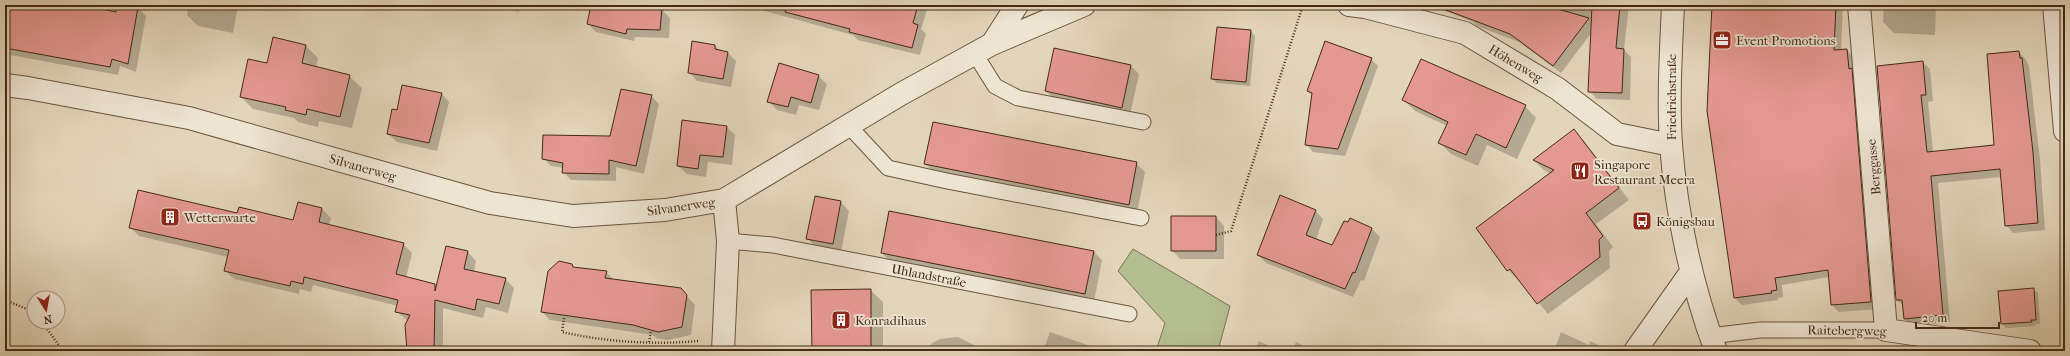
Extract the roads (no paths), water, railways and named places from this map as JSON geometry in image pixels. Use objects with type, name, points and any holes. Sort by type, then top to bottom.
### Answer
[{"type":"street","points":[[984,49],[1017,5]]},
{"type":"street","points":[[724,345],[728,241],[724,200],[901,94],[984,49],[1084,5]]},
{"type":"street","name":"Höhenweg","points":[[1349,5],[1365,7],[1465,34],[1558,89],[1617,134],[1671,145]]},
{"type":"street","name":"Friedrichstraße","points":[[1673,5],[1670,78],[1671,145],[1691,272],[1713,343]]},
{"type":"street","name":"Berggasse","points":[[1859,5],[1886,330]]},
{"type":"street","points":[[2054,5],[2065,130]]},
{"type":"street","name":"Silvanerweg","points":[[5,85],[189,118],[490,203],[573,216],[665,210],[724,200]]},
{"type":"street","points":[[1635,351],[1691,272]]},
{"type":"street","name":"Raitebergweg","points":[[1886,330],[2030,351]]},
{"type":"lane","points":[[984,49],[995,86],[1018,98],[1143,122]]},
{"type":"lane","points":[[848,125],[888,168],[954,183],[1141,218]]},
{"type":"lane","name":"Uhlandstraße","points":[[728,241],[780,246],[1129,314]]},
{"type":"lane","name":"Raitebergweg","points":[[1713,343],[1760,330],[1886,330]]},
{"type":"place","name":"Event Promotions","points":[[1722,40]]},
{"type":"place","name":"Singapore Restaurant Meera","points":[[1580,171]]},
{"type":"place","name":"Wetterwarte","points":[[170,217]]},
{"type":"place","name":"Königsbau","points":[[1642,221]]},
{"type":"place","name":"Konradihaus","points":[[841,320]]}]
